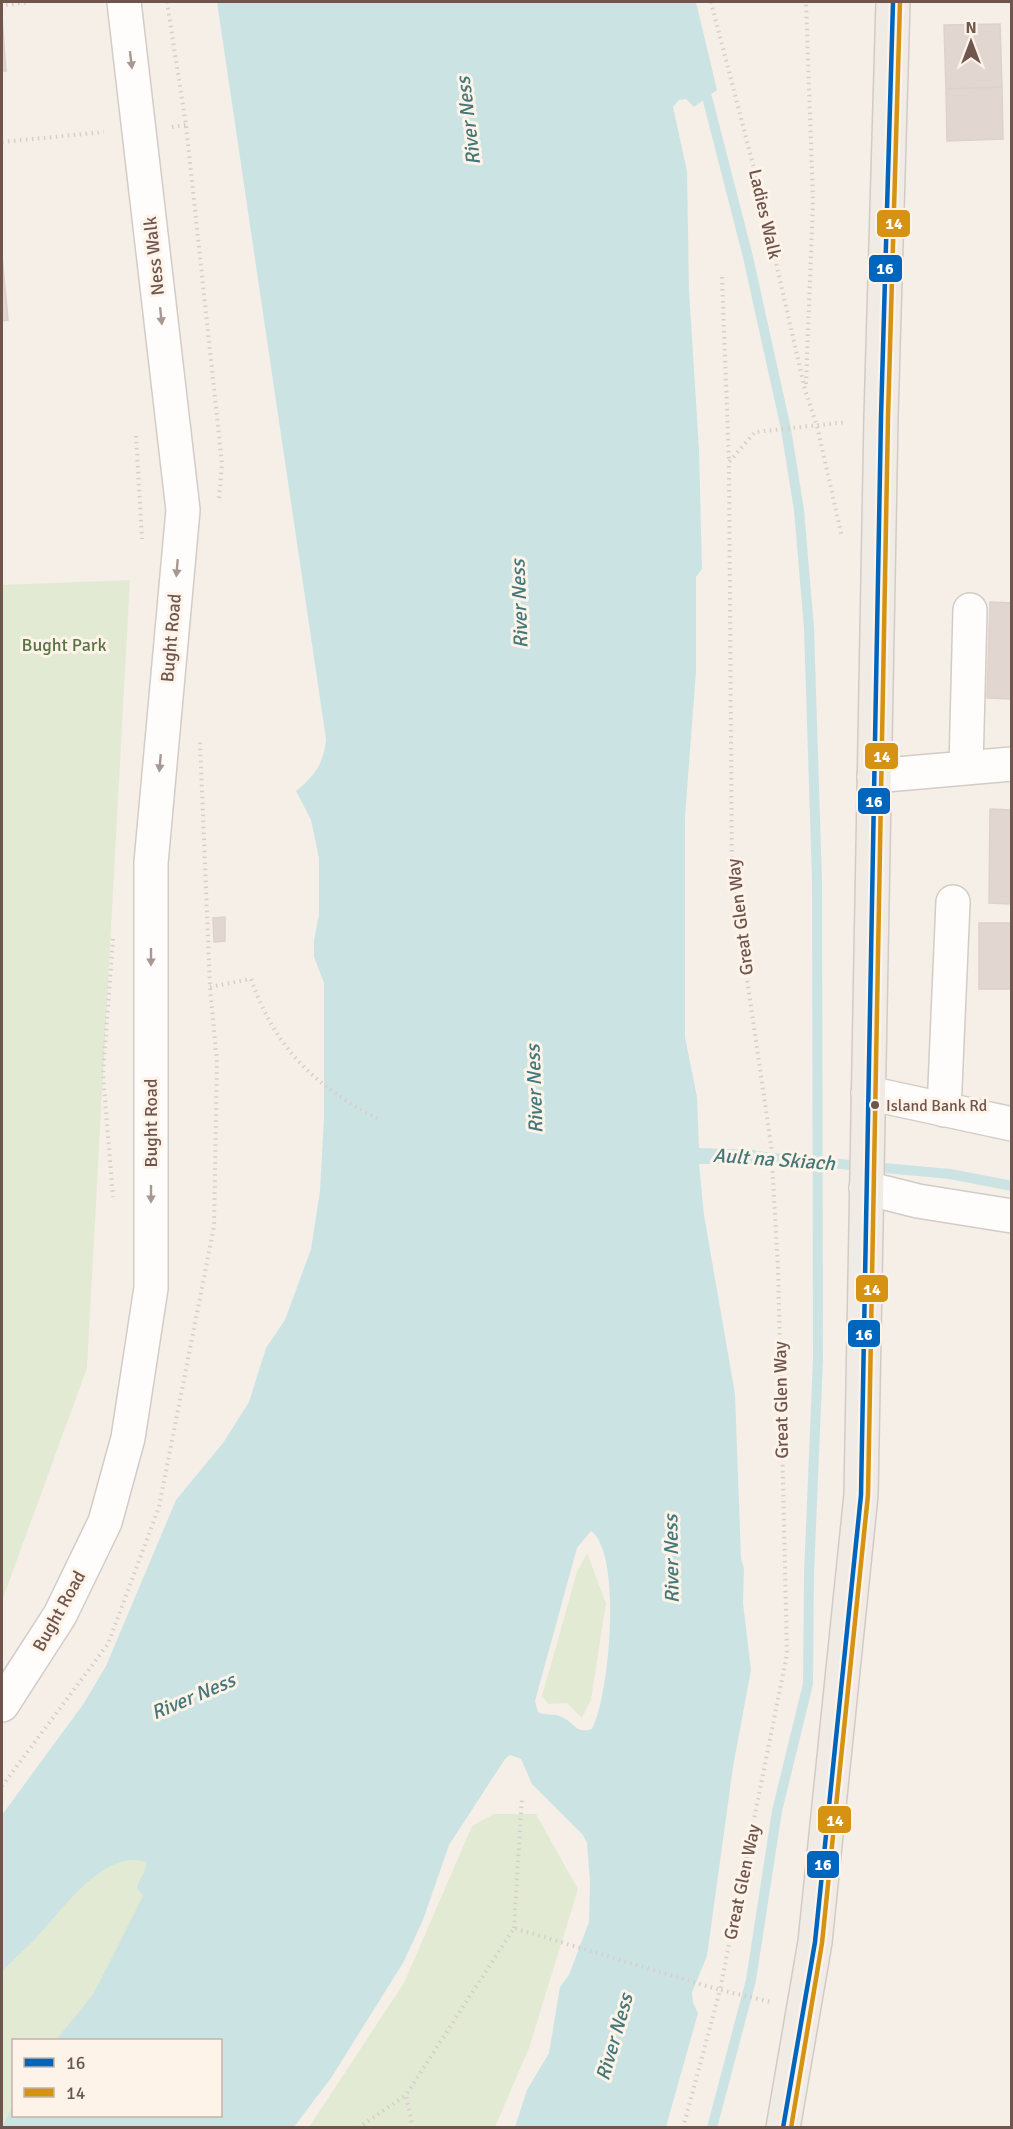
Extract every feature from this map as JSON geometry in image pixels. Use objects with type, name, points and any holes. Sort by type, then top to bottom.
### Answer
[{"type":"main road","points":[[783,2127],[815,1942],[861,1495],[881,417],[893,2]]},
{"type":"street","name":"Ness Walk","points":[[124,2],[141,131],[183,510]]},
{"type":"street","name":"Bught Road","points":[[2,1705],[60,1615],[105,1522],[130,1426],[151,1288],[151,863],[183,510]]},
{"type":"street","points":[[966,768],[970,610]]},
{"type":"street","points":[[874,776],[1011,764]]},
{"type":"street","points":[[944,1110],[952,902]]},
{"type":"street","points":[[868,1094],[1011,1124]]},
{"type":"street","points":[[867,1183],[918,1201],[1011,1216]]},
{"type":"path","points":[[6,5],[29,2]]},
{"type":"path","name":"Ladies Walk","points":[[711,2],[758,184],[805,390],[817,426],[755,432],[729,462]]},
{"type":"path","points":[[805,390],[813,201],[806,2]]},
{"type":"path","points":[[2,142],[141,131],[186,125]]},
{"type":"path","name":"Great Glen Way","points":[[684,2127],[720,1990],[787,1654],[778,1268],[771,1145],[732,876],[729,462],[722,277]]},
{"type":"path","points":[[136,426],[142,544]]},
{"type":"path","points":[[114,933],[103,1074],[114,1206]]},
{"type":"path","points":[[210,987],[250,980],[269,1025],[291,1056],[317,1081],[347,1103],[380,1120]]},
{"type":"path","points":[[358,2127],[406,2095],[514,1928],[522,1797]]},
{"type":"path","points":[[514,1928],[702,1986],[764,2001]]},
{"type":"path","points":[[406,2095],[413,2127]]},
{"type":"green space","name":"Bught Park","points":[[130,580],[87,1368],[2,1601],[2,585]]},
{"type":"green space","points":[[587,1553],[606,1603],[591,1700],[582,1718],[567,1703],[548,1704],[542,1696],[577,1572]]},
{"type":"green space","points":[[494,1814],[536,1814],[578,1889],[529,2048],[495,2127],[309,2127],[404,1983],[472,1826]]},
{"type":"green space","points":[[110,1847],[156,1860],[151,1936],[87,2039],[12,2039],[13,2117],[2,2127],[2,1962]]},
{"type":"water","name":"River Ness","points":[[217,2],[696,2],[717,90],[694,107],[686,99],[679,100],[673,107],[687,171],[689,290],[699,449],[702,569],[696,577],[696,671],[685,817],[685,1037],[697,1097],[699,1148],[755,1150],[758,1164],[699,1164],[704,1215],[735,1394],[741,1558],[744,1569],[743,1603],[751,1670],[733,1767],[707,1956],[692,1992],[693,2003],[698,2013],[666,2127],[515,2127],[527,2090],[549,2053],[560,1987],[569,1975],[589,1922],[590,1881],[587,1843],[583,1835],[532,1784],[521,1759],[510,1755],[505,1759],[449,1845],[423,1920],[403,1963],[331,2078],[294,2127],[2,2127],[12,2108],[12,2117],[222,2117],[222,2039],[57,2039],[94,1993],[143,1896],[137,1888],[146,1862],[130,1860],[114,1865],[99,1874],[70,1900],[2,1972],[2,1815],[84,1703],[106,1666],[176,1500],[223,1443],[249,1402],[266,1348],[285,1320],[311,1249],[320,1191],[324,1117],[324,983],[314,957],[314,940],[319,915],[319,858],[311,820],[296,791],[317,768],[323,755],[326,739]],"holes":[[[591,1531],[601,1545],[607,1567],[610,1627],[604,1688],[592,1729],[582,1730],[562,1717],[538,1712],[535,1701],[577,1548]]]},
{"type":"building","points":[[2,15],[6,71],[2,71]]},
{"type":"building","points":[[1000,24],[1002,87],[946,89],[944,25]]},
{"type":"building","points":[[1002,87],[1003,139],[947,141],[946,89]]},
{"type":"building","points":[[2,255],[8,320],[2,321]]},
{"type":"building","points":[[990,602],[1012,603],[1012,699],[987,698]]},
{"type":"building","points":[[990,809],[1012,810],[1012,904],[989,903]]},
{"type":"building","points":[[225,917],[225,941],[214,942],[213,918]]},
{"type":"building","points":[[979,923],[1012,923],[1012,989],[979,989]]},
{"type":"waterway","points":[[699,85],[707,97],[748,257],[786,429],[799,510],[809,628],[817,881],[818,1359],[809,1574],[808,1684],[777,1811],[751,1980],[712,2128]]},
{"type":"waterway","name":"Ault na Skiach","points":[[744,1155],[950,1174],[1012,1186]]},
{"type":"transit line","name":"16","points":[[783,2128],[815,1942],[861,1495],[881,417],[893,2]]},
{"type":"transit line","name":"14","points":[[791,2128],[822,1943],[868,1495],[888,417],[900,2]]},
{"type":"place","name":"Island Bank Rd","points":[[875,1105]]}]
